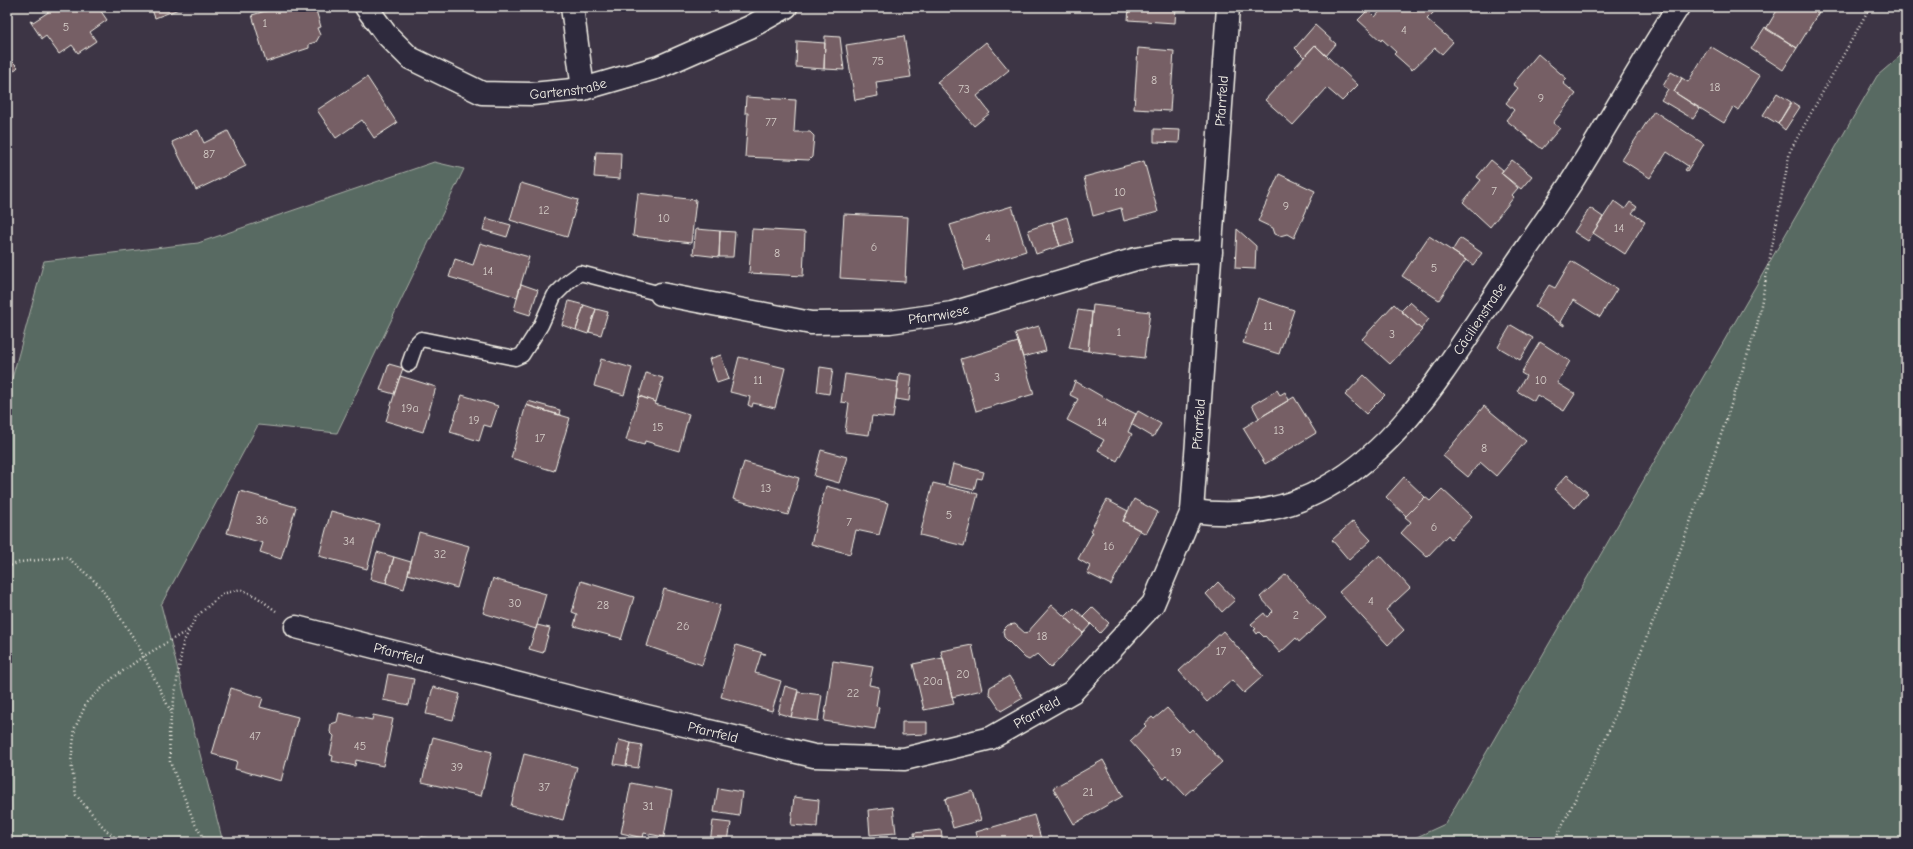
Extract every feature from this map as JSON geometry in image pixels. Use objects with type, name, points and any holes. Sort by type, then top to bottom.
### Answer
[{"type":"street","name":"Gartenstraße","points":[[366,7],[385,33],[410,58],[482,93],[532,94],[583,89],[659,67],[750,27],[786,7]]},
{"type":"street","points":[[572,7],[583,89]]},
{"type":"street","name":"Pfarrfeld","points":[[296,627],[602,705],[814,756],[904,759],[991,738],[1072,692],[1154,604],[1192,511],[1228,7]]},
{"type":"street","name":"Cäcilienstraße","points":[[1192,511],[1215,514],[1259,512],[1292,503],[1326,488],[1357,466],[1394,435],[1434,385],[1574,178],[1678,7]]},
{"type":"street","name":"Pfarrwiese","points":[[661,294],[811,322],[890,322],[952,313],[1136,259],[1169,252],[1211,252]]},
{"type":"lane","points":[[409,364],[416,344],[421,339],[494,355],[515,358],[522,355],[541,325],[554,296],[569,281],[580,273],[661,294]]},
{"type":"path","points":[[1554,842],[1607,735],[1668,585],[1722,432],[1757,326],[1790,151],[1870,7]]},
{"type":"path","points":[[7,567],[20,562],[67,557],[99,585],[144,656],[172,713]]},
{"type":"path","points":[[206,842],[195,824],[170,762],[169,731],[183,643],[196,617],[222,594],[241,589],[257,597],[296,627]]},
{"type":"path","points":[[120,842],[105,829],[76,795],[71,762],[75,728],[87,702],[113,678],[144,656],[190,629]]},
{"type":"green space","points":[[1906,51],[1906,842],[1406,842],[1445,824],[1877,76]]},
{"type":"green space","points":[[434,162],[464,169],[337,433],[258,425],[161,605],[223,842],[7,842],[7,397],[44,261],[198,243]]},
{"type":"building","points":[[51,7],[98,7],[107,20],[90,32],[96,41],[78,53],[72,45],[59,54],[46,36],[42,39],[30,21],[33,22],[50,11],[49,9]]},
{"type":"building","points":[[151,7],[184,7],[155,18]]},
{"type":"building","points":[[271,7],[315,7],[321,27],[317,28],[320,35],[316,42],[309,44],[309,48],[266,62],[252,15],[272,9]]},
{"type":"building","points":[[1129,7],[1176,7],[1175,23],[1128,20]]},
{"type":"building","points":[[1384,7],[1439,7],[1427,19],[1453,42],[1442,54],[1435,48],[1412,70],[1394,54],[1396,52],[1382,39],[1381,41],[1358,20],[1368,10],[1375,17]]},
{"type":"building","points":[[1779,7],[1822,7],[1797,48],[1766,29]]},
{"type":"building","points":[[1315,25],[1336,44],[1326,56],[1315,45],[1304,57],[1295,48]]},
{"type":"building","points":[[1765,27],[1797,48],[1783,70],[1751,49]]},
{"type":"building","points":[[825,36],[840,37],[844,70],[824,69]]},
{"type":"building","points":[[904,36],[911,77],[876,82],[878,96],[855,100],[846,45]]},
{"type":"building","points":[[797,41],[825,43],[824,69],[796,67]]},
{"type":"building","points":[[986,42],[1009,70],[977,96],[990,113],[974,126],[937,82]]},
{"type":"building","points":[[1315,45],[1358,85],[1342,101],[1327,88],[1293,125],[1265,100]]},
{"type":"building","points":[[1710,46],[1760,76],[1738,110],[1733,107],[1724,123],[1674,92],[1682,78],[1688,82]]},
{"type":"building","points":[[1138,48],[1174,51],[1170,111],[1134,109]]},
{"type":"building","points":[[1538,54],[1567,79],[1563,83],[1576,94],[1553,123],[1560,128],[1542,149],[1506,120],[1514,110],[1506,103],[1518,88],[1513,84]]},
{"type":"building","points":[[7,56],[18,67],[7,77]]},
{"type":"building","points":[[1671,72],[1682,78],[1674,92],[1700,109],[1693,119],[1661,100],[1668,89],[1663,86]]},
{"type":"building","points":[[367,77],[397,123],[374,138],[362,120],[336,138],[317,110]]},
{"type":"building","points":[[1777,93],[1791,102],[1778,124],[1763,115]]},
{"type":"building","points":[[746,97],[796,100],[794,132],[810,132],[814,136],[812,157],[809,160],[745,157],[748,113],[745,113]]},
{"type":"building","points":[[1792,102],[1800,107],[1785,130],[1778,124]]},
{"type":"building","points":[[1654,111],[1704,144],[1687,171],[1685,170],[1688,166],[1667,152],[1650,178],[1622,160]]},
{"type":"building","points":[[1154,129],[1180,130],[1179,143],[1154,142]]},
{"type":"building","points":[[198,130],[204,143],[228,131],[246,166],[196,190],[172,142]]},
{"type":"building","points":[[596,152],[621,153],[620,179],[594,177]]},
{"type":"building","points":[[1491,160],[1503,170],[1501,173],[1518,188],[1512,195],[1514,197],[1490,227],[1463,202],[1481,180],[1477,177]]},
{"type":"building","points":[[1512,160],[1532,176],[1521,189],[1501,173]]},
{"type":"building","points":[[1144,161],[1158,212],[1124,221],[1121,208],[1093,216],[1084,177]]},
{"type":"building","points":[[1279,174],[1315,191],[1294,238],[1287,234],[1280,236],[1275,234],[1273,228],[1258,221]]},
{"type":"building","points":[[521,183],[578,200],[567,237],[510,220]]},
{"type":"building","points":[[638,193],[696,200],[691,243],[633,236]]},
{"type":"building","points":[[1614,201],[1625,209],[1630,202],[1637,207],[1632,213],[1645,222],[1625,254],[1593,233]]},
{"type":"building","points":[[1012,206],[1026,251],[965,270],[950,225]]},
{"type":"building","points":[[1590,208],[1603,217],[1588,241],[1574,232]]},
{"type":"building","points":[[844,214],[908,217],[905,282],[840,278]]},
{"type":"building","points":[[1067,217],[1074,242],[1060,246],[1052,222]]},
{"type":"building","points":[[486,218],[511,225],[507,237],[483,230]]},
{"type":"building","points":[[1052,222],[1060,246],[1036,254],[1028,230]]},
{"type":"building","points":[[696,229],[720,231],[719,257],[693,254]]},
{"type":"building","points":[[752,229],[805,232],[803,276],[749,273]]},
{"type":"building","points":[[1237,229],[1256,246],[1255,269],[1235,268]]},
{"type":"building","points":[[720,231],[735,232],[733,257],[719,257]]},
{"type":"building","points":[[1429,236],[1466,260],[1439,300],[1402,276]]},
{"type":"building","points":[[1460,238],[1482,253],[1473,265],[1452,251]]},
{"type":"building","points":[[480,243],[529,257],[517,297],[449,277],[455,259],[473,265]]},
{"type":"building","points":[[1571,261],[1617,289],[1600,317],[1573,300],[1560,322],[1564,324],[1564,326],[1535,307],[1549,285],[1555,288]]},
{"type":"building","points":[[521,284],[538,290],[530,315],[514,310]]},
{"type":"building","points":[[1258,298],[1294,310],[1279,354],[1243,343]]},
{"type":"building","points":[[569,301],[584,305],[576,330],[562,325]]},
{"type":"building","points":[[1410,302],[1429,319],[1421,329],[1401,311]]},
{"type":"building","points":[[1394,304],[1422,330],[1390,364],[1362,339]]},
{"type":"building","points":[[584,305],[596,309],[588,334],[576,330]]},
{"type":"building","points":[[1093,305],[1150,312],[1144,358],[1088,351]]},
{"type":"building","points":[[596,309],[608,312],[601,335],[589,332]]},
{"type":"building","points":[[1078,310],[1092,312],[1088,351],[1069,348]]},
{"type":"building","points":[[1511,325],[1533,338],[1520,360],[1498,347]]},
{"type":"building","points":[[1039,326],[1046,351],[1023,357],[1015,333]]},
{"type":"building","points":[[1018,342],[1034,394],[976,411],[961,359]]},
{"type":"building","points":[[1540,342],[1570,361],[1557,383],[1575,394],[1564,411],[1537,395],[1534,401],[1517,391],[1526,376],[1521,373]]},
{"type":"building","points":[[721,355],[729,379],[717,383],[709,359]]},
{"type":"building","points":[[739,357],[785,368],[775,408],[753,403],[752,407],[748,405],[750,397],[730,392]]},
{"type":"building","points":[[601,359],[632,368],[624,395],[594,386]]},
{"type":"building","points":[[389,364],[403,368],[394,394],[380,390]]},
{"type":"building","points":[[820,367],[833,369],[829,394],[817,392]]},
{"type":"building","points":[[646,373],[663,378],[656,402],[639,396]]},
{"type":"building","points":[[899,373],[912,375],[909,401],[896,399]]},
{"type":"building","points":[[845,374],[898,382],[893,418],[872,416],[869,435],[845,432],[849,403],[841,402]]},
{"type":"building","points":[[1364,375],[1385,395],[1366,414],[1345,395]]},
{"type":"building","points":[[400,376],[436,387],[423,432],[386,421]]},
{"type":"building","points":[[1075,381],[1127,411],[1128,410],[1136,414],[1128,432],[1132,434],[1117,461],[1098,450],[1104,440],[1067,420],[1078,399],[1070,395]]},
{"type":"building","points":[[1277,390],[1280,395],[1285,392],[1289,400],[1259,418],[1252,405]]},
{"type":"building","points":[[462,395],[498,406],[491,427],[484,425],[479,441],[450,432]]},
{"type":"building","points":[[639,396],[656,402],[655,404],[689,414],[679,451],[645,441],[644,445],[626,440]]},
{"type":"building","points":[[1294,397],[1316,433],[1265,464],[1243,428]]},
{"type":"building","points":[[528,401],[560,410],[559,415],[526,405]]},
{"type":"building","points":[[526,405],[570,418],[554,471],[511,458]]},
{"type":"building","points":[[1484,406],[1526,441],[1496,476],[1480,462],[1468,477],[1443,456]]},
{"type":"building","points":[[1138,411],[1161,424],[1153,437],[1131,424]]},
{"type":"building","points":[[821,450],[847,457],[839,483],[814,476]]},
{"type":"building","points":[[744,462],[799,478],[788,515],[733,499]]},
{"type":"building","points":[[953,464],[984,472],[982,479],[977,478],[974,490],[948,484]]},
{"type":"building","points":[[1567,475],[1588,493],[1575,508],[1554,489]]},
{"type":"building","points":[[1404,477],[1425,497],[1406,516],[1386,497]]},
{"type":"building","points":[[933,483],[978,494],[964,546],[920,535]]},
{"type":"building","points":[[826,486],[888,503],[879,535],[856,530],[850,554],[811,544]]},
{"type":"building","points":[[1442,489],[1472,517],[1451,539],[1448,535],[1427,557],[1401,533],[1411,522],[1405,517],[1425,497],[1430,501]]},
{"type":"building","points":[[240,491],[296,507],[281,559],[260,552],[263,543],[227,533]]},
{"type":"building","points":[[1134,499],[1158,512],[1146,534],[1123,521]]},
{"type":"building","points":[[1107,500],[1128,511],[1123,521],[1140,530],[1111,585],[1087,573],[1090,566],[1078,559],[1093,532],[1090,531]]},
{"type":"building","points":[[331,511],[379,524],[367,569],[319,556]]},
{"type":"building","points":[[1353,521],[1371,540],[1349,560],[1332,540]]},
{"type":"building","points":[[419,532],[469,546],[457,588],[408,574]]},
{"type":"building","points":[[377,552],[394,557],[386,583],[370,579]]},
{"type":"building","points":[[1380,555],[1410,588],[1386,610],[1404,630],[1388,645],[1339,592]]},
{"type":"building","points":[[394,557],[411,562],[404,589],[386,583]]},
{"type":"building","points":[[1286,574],[1326,618],[1299,642],[1296,638],[1280,653],[1265,636],[1264,637],[1259,632],[1257,634],[1254,630],[1256,629],[1251,624],[1264,613],[1267,617],[1273,611],[1260,597]]},
{"type":"building","points":[[493,578],[546,594],[536,629],[483,613]]},
{"type":"building","points":[[581,581],[634,597],[621,640],[620,638],[574,626],[577,614],[572,612]]},
{"type":"building","points":[[1218,582],[1235,600],[1222,612],[1206,594]]},
{"type":"building","points":[[664,589],[720,605],[702,665],[647,646]]},
{"type":"building","points":[[1052,605],[1083,633],[1051,668],[1037,654],[1029,660],[1025,658],[1004,637],[1003,630],[1008,625],[1015,624],[1026,634]]},
{"type":"building","points":[[1092,607],[1109,623],[1100,633],[1083,616]]},
{"type":"building","points":[[1074,608],[1091,624],[1083,633],[1065,617]]},
{"type":"building","points":[[537,625],[550,628],[543,653],[529,649]]},
{"type":"building","points":[[1223,631],[1263,676],[1244,693],[1232,680],[1207,702],[1179,671]]},
{"type":"building","points":[[736,645],[766,654],[761,654],[755,673],[781,681],[772,711],[721,697]]},
{"type":"building","points":[[972,645],[982,690],[952,697],[941,651]]},
{"type":"building","points":[[943,658],[954,704],[924,710],[913,664]]},
{"type":"building","points":[[833,661],[873,667],[869,685],[879,687],[876,706],[879,707],[875,729],[824,721]]},
{"type":"building","points":[[388,674],[414,679],[409,705],[383,700]]},
{"type":"building","points":[[1009,676],[1023,698],[1001,711],[989,693],[990,687]]},
{"type":"building","points":[[785,686],[798,690],[791,717],[778,713]]},
{"type":"building","points":[[433,687],[460,694],[453,720],[426,714]]},
{"type":"building","points":[[231,688],[263,698],[260,707],[298,717],[281,781],[235,769],[237,761],[212,754]]},
{"type":"building","points":[[798,692],[822,695],[818,721],[791,717]]},
{"type":"building","points":[[1167,708],[1189,732],[1192,729],[1222,762],[1185,795],[1167,776],[1164,779],[1130,741],[1146,726],[1144,724],[1152,717],[1154,719]]},
{"type":"building","points":[[339,713],[372,720],[373,715],[393,719],[383,766],[356,760],[355,766],[332,761],[333,756],[330,755],[334,736],[330,732],[331,724],[337,722]]},
{"type":"building","points":[[902,722],[927,722],[927,734],[902,735]]},
{"type":"building","points":[[433,737],[492,752],[481,796],[422,782]]},
{"type":"building","points":[[619,740],[631,743],[626,766],[614,764]]},
{"type":"building","points":[[631,743],[642,745],[638,768],[626,766]]},
{"type":"building","points":[[524,754],[577,767],[563,820],[511,806]]},
{"type":"building","points":[[1103,760],[1123,796],[1074,824],[1053,788]]},
{"type":"building","points":[[631,783],[672,791],[664,837],[644,833],[643,838],[621,833]]},
{"type":"building","points":[[718,788],[742,792],[739,816],[714,812]]},
{"type":"building","points":[[973,791],[981,820],[953,828],[945,799]]},
{"type":"building","points":[[794,797],[819,800],[817,827],[791,825]]},
{"type":"building","points":[[893,807],[896,833],[870,835],[868,810]]},
{"type":"building","points":[[1034,815],[1042,842],[979,842],[976,832]]},
{"type":"building","points":[[713,821],[731,823],[728,841],[732,842],[710,842]]},
{"type":"building","points":[[941,830],[943,842],[915,842],[914,833]]},
{"type":"building","points":[[422,837],[442,842],[421,842]]}]
